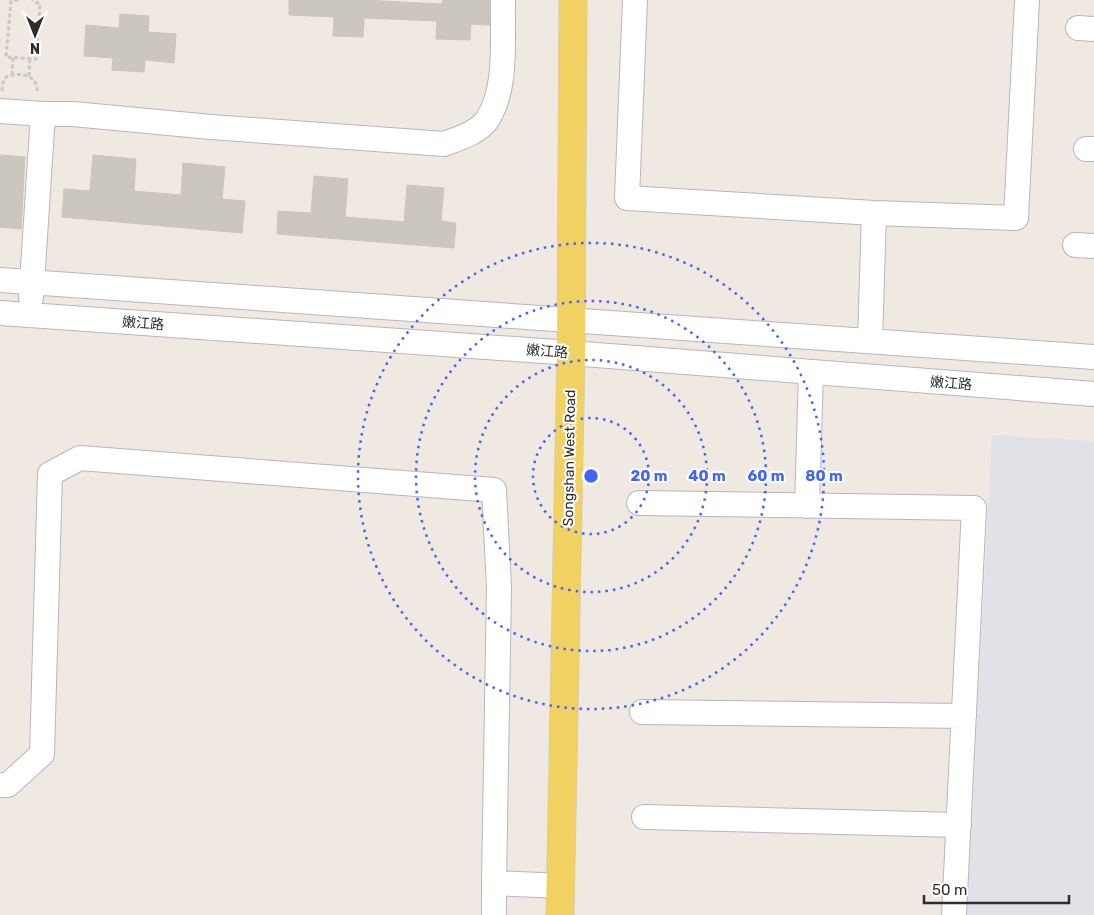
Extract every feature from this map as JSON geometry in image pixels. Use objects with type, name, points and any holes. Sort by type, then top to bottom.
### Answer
[{"type":"main road","name":"Songshan West Road","points":[[560,915],[572,320],[572,0]]},
{"type":"street","points":[[1,102],[40,105],[73,114],[211,127],[444,144],[466,136],[486,122],[495,103],[501,80],[503,0]]},
{"type":"street","points":[[635,0],[627,198],[1016,218],[1027,0]]},
{"type":"street","points":[[30,315],[40,105]]},
{"type":"street","points":[[870,341],[874,212]]},
{"type":"street","points":[[0,280],[1094,357]]},
{"type":"street","name":"嫩江路","points":[[0,313],[571,353],[1094,394]]},
{"type":"street","points":[[807,506],[811,372]]},
{"type":"street","points":[[0,785],[8,785],[42,754],[50,474],[80,458],[494,490],[499,587],[494,915]]},
{"type":"street","points":[[639,503],[974,508],[954,915]]},
{"type":"street","points":[[642,712],[964,716]]},
{"type":"street","points":[[644,817],[959,825]]},
{"type":"street","points":[[494,883],[560,886]]},
{"type":"path","points":[[18,0],[11,1],[6,57],[36,59],[40,4],[32,0]]},
{"type":"path","points":[[12,75],[13,57]]},
{"type":"path","points":[[29,76],[30,58]]},
{"type":"path","points":[[1,102],[3,83],[6,77],[12,75],[29,76],[35,80],[38,86],[40,105]]},
{"type":"shaded area","points":[[992,435],[1094,441],[1094,915],[967,915]]},
{"type":"building","points":[[289,0],[363,0],[442,4],[443,0],[504,0],[503,26],[471,24],[470,40],[436,39],[437,21],[364,18],[363,37],[333,36],[334,17],[289,15]]},
{"type":"building","points":[[120,14],[149,16],[148,32],[176,34],[174,63],[145,60],[144,72],[112,70],[113,58],[84,56],[86,25],[119,28]]},
{"type":"building","points":[[0,155],[25,157],[21,229],[0,227]]},
{"type":"building","points":[[93,155],[136,159],[134,191],[181,195],[183,163],[225,167],[222,199],[245,201],[242,233],[62,217],[64,189],[90,191]]},
{"type":"building","points":[[314,176],[348,179],[345,217],[404,222],[407,185],[444,188],[441,221],[456,223],[454,248],[277,234],[278,211],[311,213]]}]
